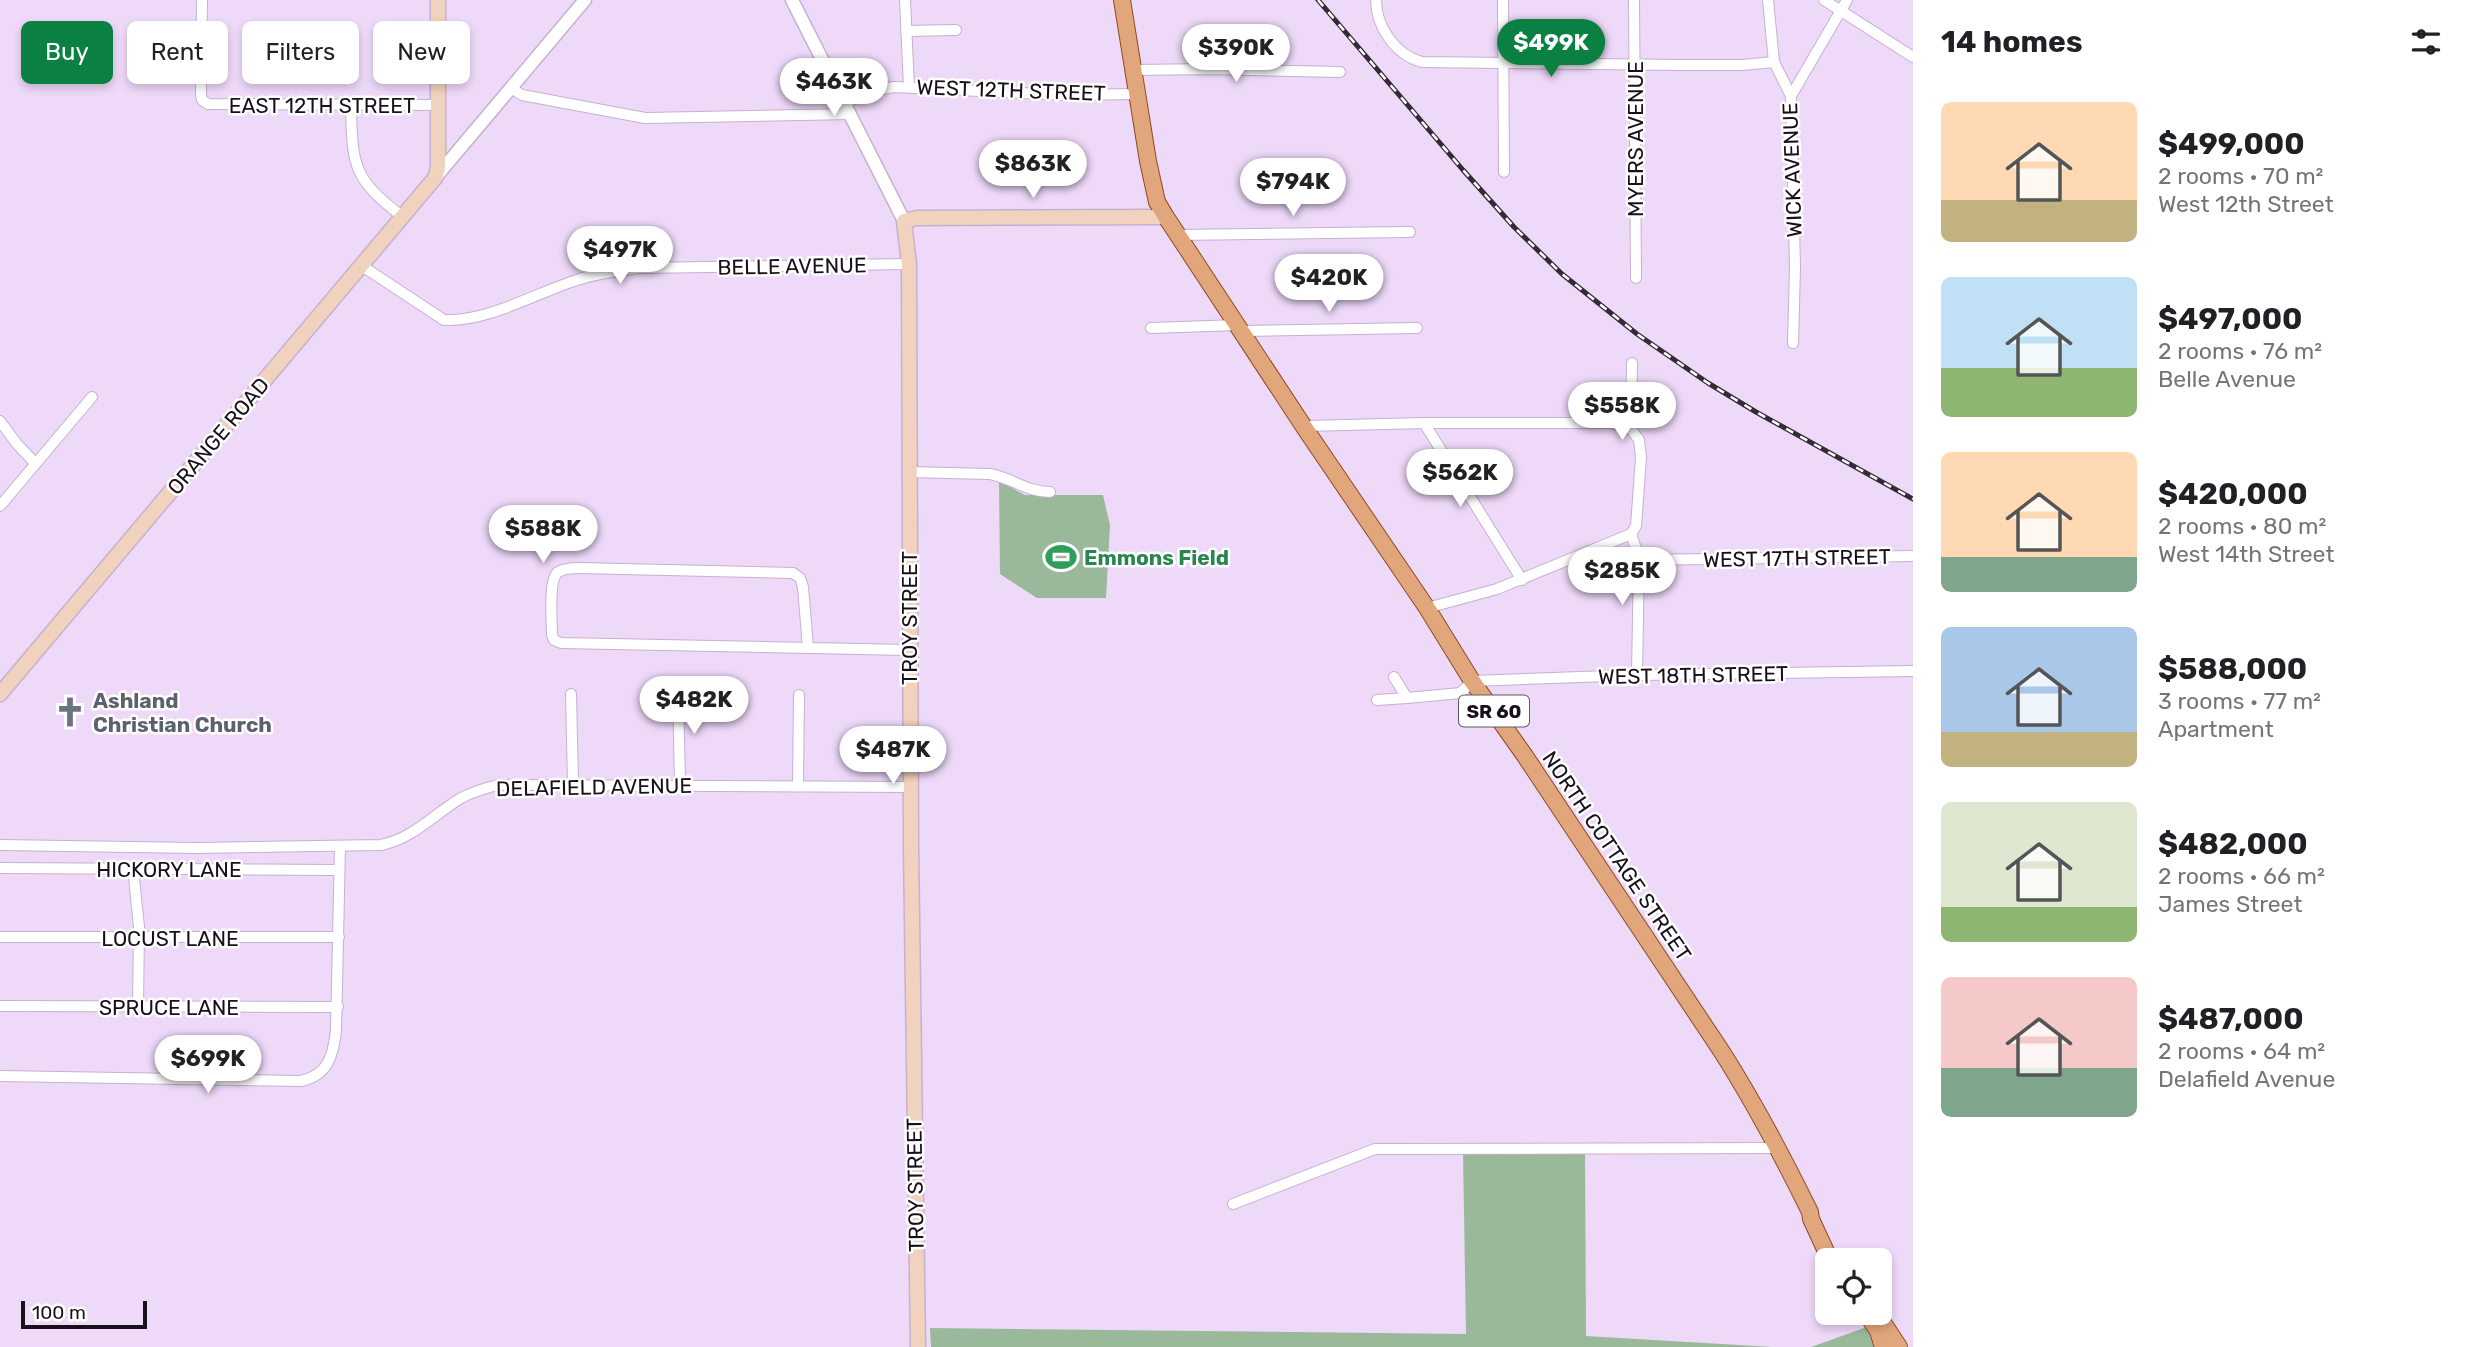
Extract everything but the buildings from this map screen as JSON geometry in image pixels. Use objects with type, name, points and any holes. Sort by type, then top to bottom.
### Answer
[{"type":"main road","points":[[437,173],[438,0]]},
{"type":"main road","name":"SR 60","points":[[1122,0],[1154,191],[1166,217]]},
{"type":"main road","name":"ORANGE ROAD","points":[[0,694],[362,266],[437,173]]},
{"type":"main road","points":[[904,221],[917,218],[1166,217]]},
{"type":"main road","name":"NORTH COTTAGE STREET","points":[[1166,217],[1427,608],[1472,681],[1722,1052],[1779,1148],[1824,1248]]},
{"type":"main road","name":"TROY STREET","points":[[904,221],[909,264],[910,787],[918,1347]]},
{"type":"main road","name":"NORTH COTTAGE STREET","points":[[1810,1212],[1816,1216],[1833,1248]]},
{"type":"main road","points":[[1874,1325],[1883,1347]]},
{"type":"main road","points":[[1885,1325],[1899,1347]]},
{"type":"street","name":"EAST 12TH STREET","points":[[202,0],[201,95],[205,103],[439,104]]},
{"type":"street","name":"ORANGE ROAD","points":[[437,173],[585,0]]},
{"type":"street","name":"TROY STREET","points":[[792,0],[904,221]]},
{"type":"street","points":[[905,0],[909,87]]},
{"type":"street","points":[[1503,0],[1504,172]]},
{"type":"street","name":"MYERS AVENUE","points":[[1634,0],[1636,278]]},
{"type":"street","name":"WICK AVENUE","points":[[1768,0],[1774,62],[1791,96],[1795,267],[1793,343]]},
{"type":"street","points":[[1824,0],[1913,57]]},
{"type":"street","points":[[1791,96],[1847,0]]},
{"type":"street","points":[[1376,5],[1377,18],[1400,50],[1410,58],[1431,63],[1743,65],[1774,62]]},
{"type":"street","points":[[906,31],[956,30]]},
{"type":"street","name":"WEST 12TH STREET","points":[[1133,70],[1340,72]]},
{"type":"street","name":"WEST 12TH STREET","points":[[848,109],[879,88],[909,87],[1067,95],[1137,94]]},
{"type":"street","points":[[511,88],[522,95],[645,118],[848,109]]},
{"type":"street","points":[[351,104],[353,154],[358,170],[372,192],[403,217]]},
{"type":"street","points":[[1177,235],[1410,232]]},
{"type":"street","name":"BELLE AVENUE","points":[[362,266],[444,320],[454,320],[467,319],[523,301],[575,280],[638,268],[909,264]]},
{"type":"street","points":[[1151,328],[1417,328]]},
{"type":"street","points":[[1631,429],[1632,363]]},
{"type":"street","points":[[0,506],[92,397]]},
{"type":"street","points":[[0,421],[35,463]]},
{"type":"street","points":[[1424,423],[1522,580]]},
{"type":"street","points":[[1305,426],[1612,423],[1631,429],[1639,440],[1642,458],[1636,526],[1631,534],[1522,580],[1427,608]]},
{"type":"street","points":[[909,472],[990,474],[1003,476],[1032,491],[1050,492]]},
{"type":"street","points":[[1631,534],[1636,543],[1639,560],[1637,675]]},
{"type":"street","name":"WEST 17TH STREET","points":[[1639,560],[1913,556]]},
{"type":"street","points":[[808,648],[803,587],[800,578],[793,573],[580,568],[560,570],[554,576],[552,635],[557,643],[680,647],[909,650]]},
{"type":"street","name":"WEST 18TH STREET","points":[[1472,681],[1637,675],[1913,671]]},
{"type":"street","points":[[1394,677],[1407,698]]},
{"type":"street","points":[[1377,700],[1461,692],[1472,681]]},
{"type":"street","points":[[678,687],[680,785]]},
{"type":"street","points":[[571,694],[573,784]]},
{"type":"street","points":[[798,785],[799,695]]},
{"type":"street","name":"DELAFIELD AVENUE","points":[[0,845],[197,848],[381,845],[395,842],[425,826],[462,798],[480,789],[498,785],[910,787]]},
{"type":"street","points":[[0,1076],[301,1081],[316,1076],[331,1060],[338,1007],[340,846]]},
{"type":"street","name":"HICKORY LANE","points":[[0,868],[338,870]]},
{"type":"street","points":[[133,868],[139,938],[138,1008]]},
{"type":"street","name":"LOCUST LANE","points":[[0,937],[339,937]]},
{"type":"street","name":"SPRUCE LANE","points":[[0,1006],[338,1007]]},
{"type":"street","points":[[1233,1203],[1375,1149],[1779,1148]]},
{"type":"green space","name":"Emmons Field","points":[[999,481],[1025,495],[1103,495],[1110,525],[1106,598],[1037,598],[1000,574]]},
{"type":"green space","points":[[1585,1151],[1586,1336],[1772,1347],[931,1347],[930,1328],[1466,1334],[1463,1152]]},
{"type":"green space","points":[[1867,1327],[1874,1347],[1811,1347]]},
{"type":"railway","points":[[1318,0],[1463,170],[1514,227],[1562,274],[1637,334],[1708,383],[1913,499]]},
{"type":"place","name":"Emmons Field","points":[[1061,557]]},
{"type":"place","name":"Ashland Christian Church","points":[[70,712]]}]
